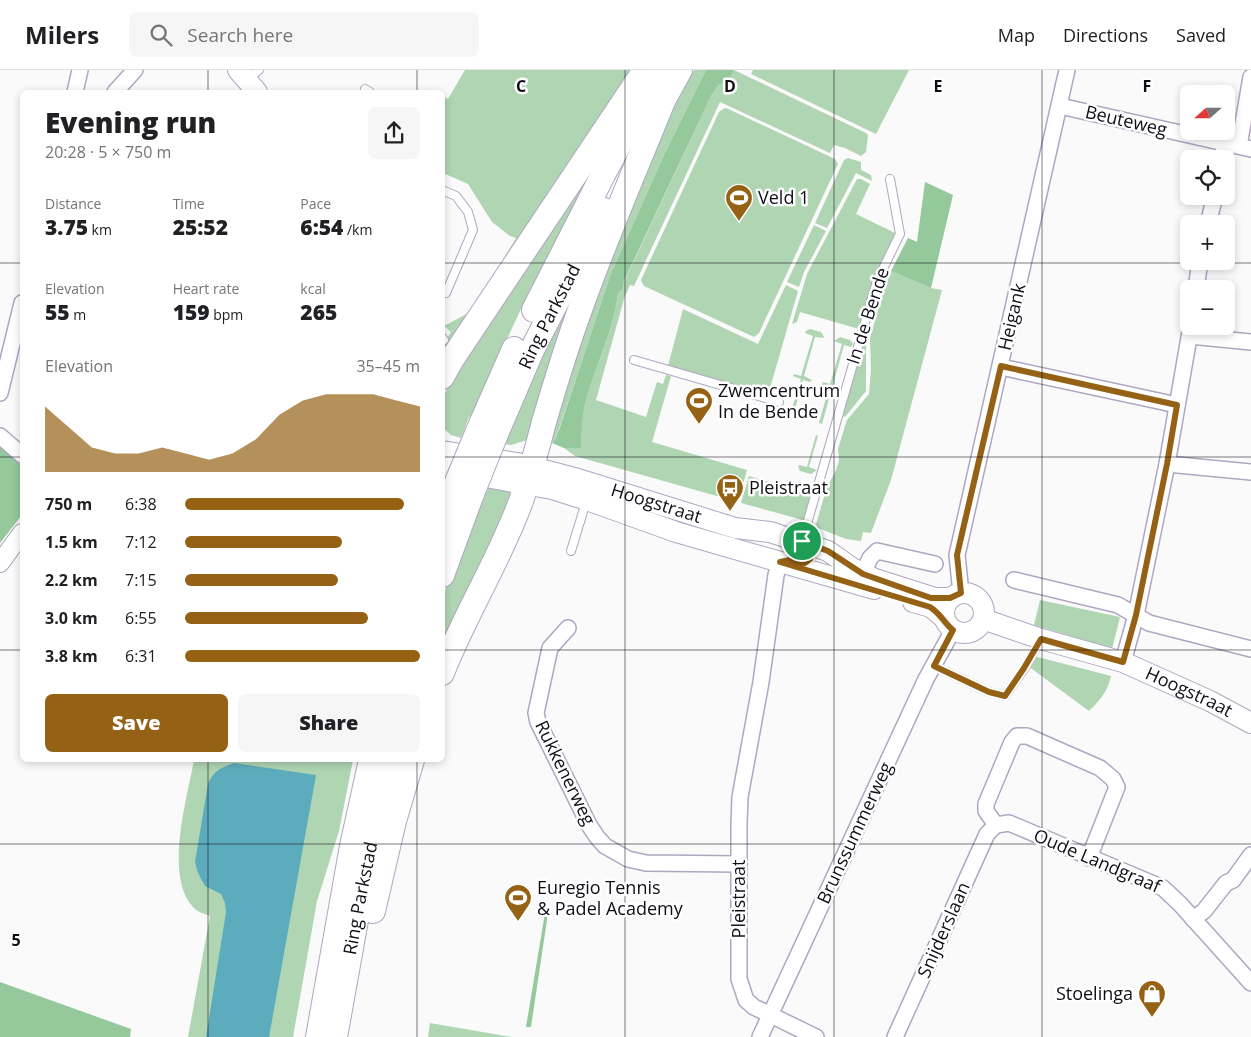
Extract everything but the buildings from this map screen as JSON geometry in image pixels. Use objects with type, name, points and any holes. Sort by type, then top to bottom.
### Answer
[{"type":"highway","points":[[445,371],[646,70]]},
{"type":"highway","name":"Ring Parkstad","points":[[445,563],[464,490],[487,433],[518,342],[556,265],[660,70]]},
{"type":"highway","name":"Ring Parkstad","points":[[487,433],[612,194],[680,70]]},
{"type":"highway","points":[[445,666],[462,626],[508,535],[529,476],[552,396],[595,267],[665,96]]},
{"type":"highway","name":"Ring Parkstad","points":[[445,519],[464,490]]},
{"type":"highway","points":[[352,846],[359,762]]},
{"type":"highway","name":"Ring Parkstad","points":[[330,1033],[352,846],[371,762]]},
{"type":"highway","name":"Ring Parkstad","points":[[330,1033],[389,762]]},
{"type":"highway","points":[[330,1033],[367,936],[394,821],[411,762]]},
{"type":"main road","name":"Hoogstraat","points":[[445,452],[517,463],[529,476],[552,489],[676,532],[930,607],[948,624]]},
{"type":"main road","name":"Hoogstraat","points":[[445,469],[578,479],[735,528],[770,532],[800,541],[828,551],[863,574],[931,598],[955,595]]},
{"type":"main road","points":[[775,561],[764,549],[769,542],[778,539],[791,543],[800,541]]},
{"type":"main road","points":[[970,594],[980,601],[984,610],[983,618],[981,624],[973,631],[963,634],[948,624],[944,610],[955,595],[970,594]]},
{"type":"main road","name":"Hoogstraat","points":[[983,618],[1041,639],[1123,662],[1250,719]]},
{"type":"street","points":[[75,90],[80,70]]},
{"type":"street","points":[[116,90],[136,70]]},
{"type":"street","name":"Heigank","points":[[955,595],[957,555],[1067,70]]},
{"type":"street","points":[[1238,146],[1251,77]]},
{"type":"street","name":"Beuteweg","points":[[1060,106],[1238,146]]},
{"type":"street","points":[[0,393],[20,311]]},
{"type":"street","points":[[1123,662],[1136,615],[1167,464],[1189,335]]},
{"type":"street","points":[[1212,335],[1251,342]]},
{"type":"street","points":[[1001,366],[1177,405]]},
{"type":"street","points":[[0,436],[20,453]]},
{"type":"street","points":[[1167,464],[1251,472]]},
{"type":"street","points":[[0,563],[20,536]]},
{"type":"street","points":[[863,574],[870,558],[877,551],[936,564]]},
{"type":"street","name":"Pleistraat","points":[[775,561],[776,575],[761,682],[740,797],[738,969],[740,984],[746,1000],[750,1004],[816,1037]]},
{"type":"street","points":[[1014,580],[1118,605],[1149,623],[1251,649]]},
{"type":"street","name":"Brunssummerweg","points":[[760,1037],[926,679],[934,666],[948,624]]},
{"type":"street","name":"Rukkenerweg","points":[[568,628],[550,648],[536,713],[538,722],[566,780],[596,837],[605,846],[619,855],[646,863],[739,864]]},
{"type":"street","points":[[996,825],[986,811],[986,804],[1012,742],[1017,736],[1027,736],[1100,768],[1113,779],[1117,787],[1089,858]]},
{"type":"street","name":"Oude Landgraaf","points":[[996,825],[1009,823],[1162,888],[1180,904],[1251,982]]},
{"type":"street","name":"Snijderslaan","points":[[895,1037],[988,834],[996,825]]},
{"type":"street","points":[[1193,919],[1204,911],[1226,883],[1233,880],[1251,855]]},
{"type":"lane","name":"In de Bende","points":[[800,541],[877,280],[900,234],[890,178]]},
{"type":"lane","points":[[445,191],[456,196],[468,212],[473,230],[445,291]]},
{"type":"lane","points":[[634,360],[779,402]]},
{"type":"lane","points":[[571,551],[587,500]]},
{"type":"lane","points":[[934,666],[989,692],[1005,696],[1041,639]]},
{"type":"green space","points":[[465,70],[631,70],[445,364],[445,342],[451,332],[445,325],[472,311],[516,238],[510,236],[492,222],[468,184],[445,174],[445,97],[448,99]]},
{"type":"green space","points":[[694,70],[706,70],[664,155],[610,276],[556,438],[550,443],[548,427],[647,159]]},
{"type":"green space","points":[[706,70],[734,70],[728,85],[719,84],[711,96],[624,281],[623,289],[618,293],[613,320],[585,403],[581,448],[564,448],[552,443],[560,427],[610,276],[664,155]]},
{"type":"green space","points":[[734,70],[866,133],[868,135],[866,152],[861,156],[834,145],[830,153],[720,102],[634,286],[630,285],[624,299],[596,400],[646,417],[657,382],[663,384],[666,375],[671,376],[652,442],[747,470],[738,502],[575,456],[564,448],[581,448],[585,403],[613,320],[618,293],[623,289],[624,282],[711,96],[719,84],[728,85]]},
{"type":"green space","points":[[753,70],[909,70],[876,134],[751,74]]},
{"type":"green space","points":[[641,82],[536,286],[532,285],[472,415],[469,417],[461,438],[451,435],[445,430],[445,393]]},
{"type":"green space","name":"Veld 1","points":[[726,108],[835,159],[838,164],[759,333],[754,337],[644,286],[641,280],[719,112]]},
{"type":"green space","points":[[848,158],[861,162],[861,170],[871,175],[872,181],[856,173],[827,228],[815,223],[844,160]]},
{"type":"green space","points":[[857,179],[870,184],[856,214],[895,233],[873,280],[859,329],[800,312],[797,322],[792,324],[807,274]]},
{"type":"green space","points":[[925,182],[953,195],[931,288],[891,271],[908,238],[917,242]]},
{"type":"green space","points":[[814,225],[826,231],[804,272],[799,287],[787,282]]},
{"type":"green space","points":[[582,266],[527,440],[511,445],[504,444],[512,426],[511,424]]},
{"type":"green space","points":[[891,271],[931,288],[942,290],[891,480],[871,533],[863,532],[861,541],[846,539],[818,528],[816,524],[827,487],[839,461],[838,449],[847,420],[869,394],[871,370],[870,338]]},
{"type":"green space","points":[[786,285],[798,291],[768,395],[668,366],[683,309],[758,344]]},
{"type":"green space","points":[[810,329],[821,332],[824,337],[815,337],[804,376],[812,380],[810,382],[803,380],[793,416],[790,415],[801,379],[793,376],[794,374],[801,376],[813,336],[805,333]]},
{"type":"green space","points":[[840,337],[850,340],[853,344],[851,347],[844,345],[833,385],[840,388],[839,390],[832,388],[822,424],[819,423],[829,387],[822,385],[823,382],[830,384],[842,344],[834,341]]},
{"type":"green space","points":[[864,342],[866,343],[866,391],[845,417],[843,416]]},
{"type":"green space","points":[[816,435],[818,436],[809,467],[817,470],[811,474],[800,471],[799,465],[807,467]]},
{"type":"green space","points":[[0,446],[20,464],[20,518],[0,543]]},
{"type":"green space","points":[[749,476],[800,491],[803,484],[807,485],[810,497],[803,520],[741,503]]},
{"type":"green space","points":[[488,483],[517,487],[445,658],[445,592],[488,489],[486,488]]},
{"type":"green space","points":[[1040,600],[1120,617],[1112,649],[1034,625]]},
{"type":"green space","points":[[1034,656],[1111,676],[1106,691],[1089,711],[1028,666]]},
{"type":"green space","points":[[194,762],[353,762],[339,831],[317,901],[293,1037],[188,1037],[210,916],[199,912],[193,907],[184,893],[180,876],[179,857],[183,815]]},
{"type":"green space","points":[[545,913],[548,913],[531,1027],[526,1027]]},
{"type":"green space","points":[[0,982],[131,1029],[130,1037],[0,1037]]},
{"type":"green space","points":[[430,1023],[512,1037],[428,1037]]},
{"type":"water","points":[[234,763],[316,775],[269,1037],[206,1037],[226,912],[221,894],[205,886],[195,862],[208,784],[218,770]]},
{"type":"place","name":"Veld 1","points":[[739,222]]},
{"type":"place","name":"Zwemcentrum In de Bende","points":[[699,425]]},
{"type":"place","name":"Pleistraat","points":[[730,512]]},
{"type":"place","name":"Euregio Tennis & Padel Academy","points":[[518,922]]},
{"type":"place","name":"Stoelinga","points":[[1152,1018]]},
{"type":"route","points":[[1001,366],[1177,405],[1136,615],[1123,662],[1041,639],[1005,696],[989,692],[934,666],[953,630],[947,625],[944,618],[930,607],[780,562],[790,560],[801,563],[808,562],[812,556],[812,550],[802,541],[828,551],[852,568],[875,579],[931,598],[950,598],[961,593],[957,555],[1001,366]]}]
